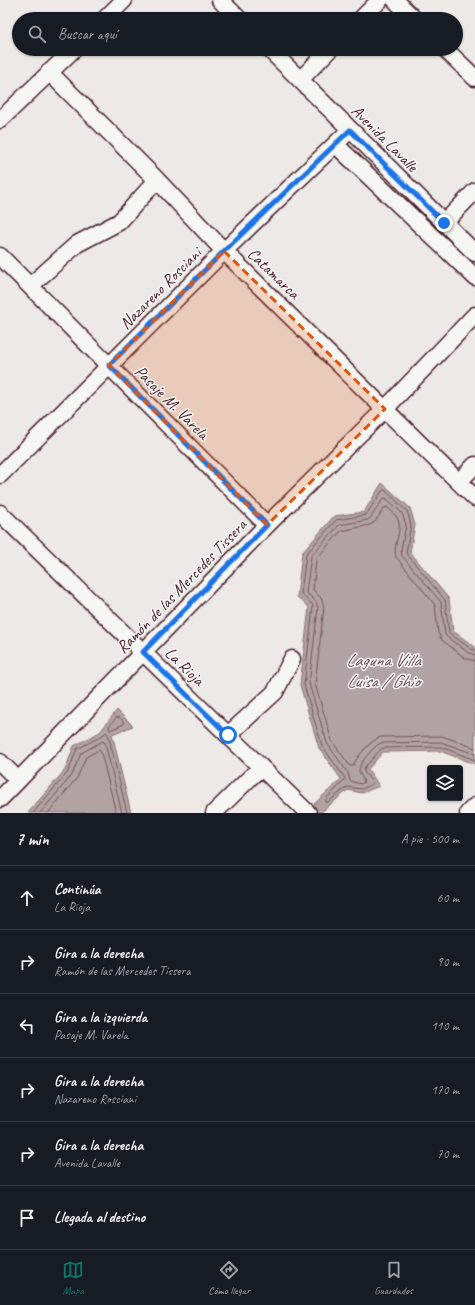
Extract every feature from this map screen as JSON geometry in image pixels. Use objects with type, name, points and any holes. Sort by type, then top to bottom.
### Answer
[{"type":"street","points":[[112,12],[124,0]]},
{"type":"street","points":[[220,0],[232,12]]},
{"type":"street","points":[[368,12],[380,0]]},
{"type":"street","points":[[395,0],[407,12]]},
{"type":"street","points":[[0,120],[67,56]]},
{"type":"street","name":"Avenida Lavalle","points":[[276,56],[475,253]]},
{"type":"street","points":[[300,80],[323,56]]},
{"type":"street","points":[[452,56],[475,78]]},
{"type":"street","name":"Catamarca","points":[[50,72],[157,180],[224,251],[475,498]]},
{"type":"street","name":"Nazareno Rosciani","points":[[0,475],[224,251],[350,130]]},
{"type":"street","points":[[336,145],[475,278]]},
{"type":"street","points":[[30,286],[77,244],[119,222],[157,180]]},
{"type":"street","points":[[444,223],[475,191]]},
{"type":"street","name":"Pasaje M. Varela","points":[[0,256],[267,525]]},
{"type":"street","name":"Ramón de las Mercedes Tissera","points":[[0,799],[267,525],[385,409],[472,318]]},
{"type":"street","points":[[459,482],[475,465]]},
{"type":"street","name":"La Rioja","points":[[0,513],[308,813]]},
{"type":"street","points":[[228,735],[275,692],[292,659]]},
{"type":"street","points":[[0,762],[18,780]]},
{"type":"street","points":[[214,813],[261,767]]},
{"type":"street","points":[[468,813],[475,806]]},
{"type":"highlighted area","points":[[224,251],[385,409],[267,525],[109,365]]},
{"type":"water","name":"Laguna Villa Luisa / Ghio","points":[[382,483],[410,508],[415,525],[410,552],[449,599],[453,631],[475,647],[475,764],[440,751],[383,752],[368,769],[379,786],[362,793],[348,790],[320,813],[313,805],[341,779],[319,748],[300,685],[309,607],[297,597],[302,553],[334,516],[364,512]]},
{"type":"water","points":[[117,710],[133,726],[112,734],[131,813],[28,813],[65,770],[74,746],[100,732]]},
{"type":"route","points":[[228,735],[143,652],[267,525],[109,365],[224,251],[350,130],[444,223]]}]
